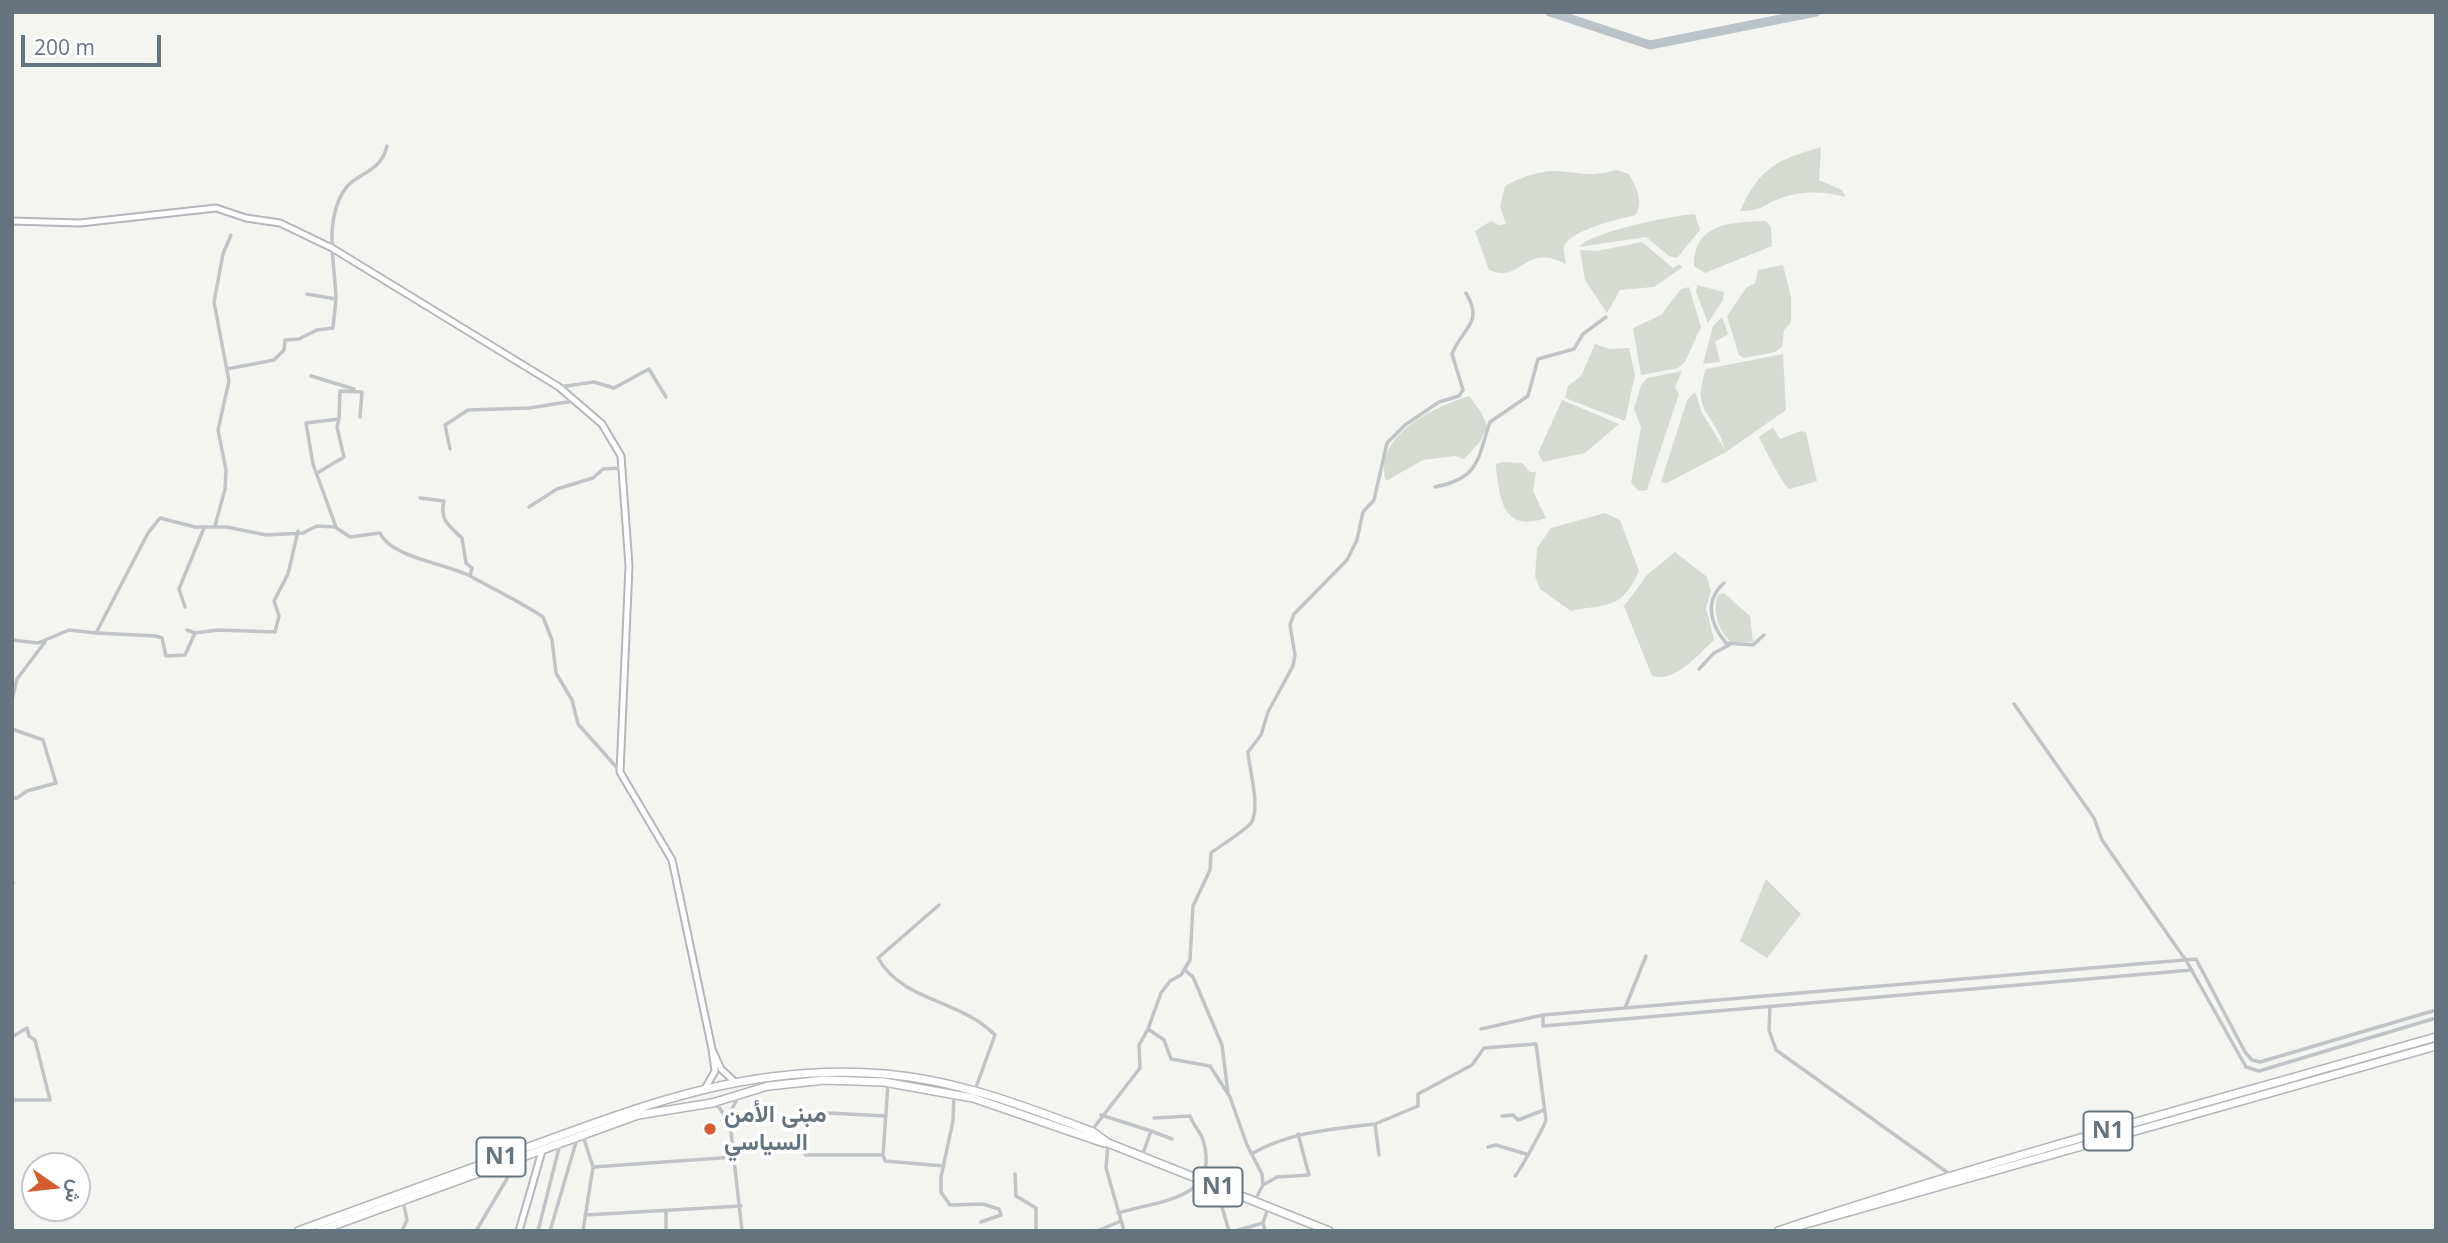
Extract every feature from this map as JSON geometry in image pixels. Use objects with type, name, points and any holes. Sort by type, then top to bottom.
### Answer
[{"type":"highway","name":"N1","points":[[1779,1230],[1812,1217],[1951,1176],[2436,1037]]},
{"type":"highway","name":"N1","points":[[1779,1230],[1814,1223],[2436,1046]]},
{"type":"highway","name":"N1","points":[[298,1231],[580,1128],[706,1087],[801,1072],[850,1072],[907,1077],[975,1090],[1091,1132],[1108,1143]]},
{"type":"highway","name":"N1","points":[[319,1231],[342,1227],[403,1201],[638,1115],[709,1104],[768,1086],[825,1080],[888,1082],[954,1093],[1108,1143],[1328,1231]]},
{"type":"highway","points":[[735,1082],[741,1083],[744,1088],[738,1097]]},
{"type":"highway","points":[[706,1087],[701,1096],[709,1104]]},
{"type":"street","points":[[227,369],[274,360],[284,350],[285,340],[299,339],[317,330],[333,328],[336,299],[332,230],[343,192],[384,160],[387,146]]},
{"type":"street","points":[[12,221],[80,223],[193,208],[225,208],[246,218],[280,223],[332,248],[559,387],[576,401],[614,440],[621,456],[630,591],[620,772]]},
{"type":"street","points":[[215,526],[225,489],[226,470],[218,430],[229,380],[214,302],[223,254],[231,235]]},
{"type":"street","points":[[307,293],[336,299]]},
{"type":"street","points":[[1091,1132],[1101,1115],[1140,1068],[1139,1045],[1161,993],[1185,970],[1193,940],[1193,906],[1196,897],[1202,892],[1211,853],[1251,823],[1253,791],[1248,752],[1261,735],[1268,712],[1293,666],[1295,655],[1290,625],[1294,614],[1347,560],[1362,526],[1363,512],[1374,500],[1387,443],[1405,425],[1439,402],[1459,396],[1463,390],[1452,354],[1474,320],[1473,305],[1466,293]]},
{"type":"street","points":[[1435,487],[1472,472],[1482,454],[1490,422],[1528,396],[1538,359],[1574,349],[1583,334],[1606,317]]},
{"type":"street","points":[[559,387],[594,382],[614,388],[649,369],[666,397]]},
{"type":"street","points":[[310,376],[360,391]]},
{"type":"street","points":[[317,473],[344,457],[337,427],[340,391],[360,391]]},
{"type":"street","points":[[360,391],[360,417]]},
{"type":"street","points":[[450,449],[445,425],[468,410],[529,408],[576,401]]},
{"type":"street","points":[[339,419],[306,423],[317,473],[337,527],[350,537],[380,533],[390,546],[407,551],[418,560],[470,576],[544,617],[556,673],[572,700],[578,724],[620,772],[672,860],[712,1049],[715,1071],[706,1087]]},
{"type":"street","points":[[529,507],[557,489],[593,478],[603,469],[622,468]]},
{"type":"street","points":[[420,498],[444,501],[443,517],[448,527],[462,538],[466,563],[471,568],[470,576]]},
{"type":"street","points":[[96,634],[148,533],[160,518],[205,528],[215,526],[266,535],[298,531],[303,533],[317,526],[337,527]]},
{"type":"street","points":[[184,607],[179,589],[205,528]]},
{"type":"street","points":[[187,630],[195,633],[218,629],[275,632],[279,616],[274,601],[288,574],[298,531]]},
{"type":"street","points":[[1724,583],[1715,591],[1711,613],[1721,637],[1731,644]]},
{"type":"street","points":[[12,640],[38,643],[69,630],[96,634],[156,636],[162,638],[166,656],[173,657],[185,655],[195,633]]},
{"type":"street","points":[[1699,669],[1714,653],[1731,644],[1753,645],[1764,635]]},
{"type":"street","points":[[12,700],[15,678],[47,640]]},
{"type":"street","points":[[2014,704],[2094,818],[2102,840],[2187,962],[2246,1067],[2259,1071],[2436,1018]]},
{"type":"street","points":[[12,729],[43,740],[56,783],[27,791],[17,799],[12,797]]},
{"type":"street","points":[[939,905],[878,958],[884,968],[915,993],[952,1005],[984,1023],[995,1035],[975,1090]]},
{"type":"street","points":[[1625,1008],[1646,956]]},
{"type":"street","points":[[1481,1029],[1543,1015],[2187,962],[2196,959],[2245,1051],[2252,1060],[2260,1062],[2436,1010]]},
{"type":"street","points":[[1185,970],[1193,977],[1222,1045],[1228,1096]]},
{"type":"street","points":[[1543,1015],[1543,1026],[2192,970]]},
{"type":"street","points":[[1770,1006],[1769,1030],[1776,1050],[1951,1176]]},
{"type":"street","points":[[12,1037],[27,1028],[29,1036],[35,1040],[50,1100],[12,1100]]},
{"type":"street","points":[[1148,1029],[1164,1040],[1171,1059],[1210,1066],[1228,1096],[1262,1174],[1263,1185]]},
{"type":"street","points":[[1251,1154],[1274,1141],[1297,1134],[1375,1124],[1418,1106],[1418,1094],[1472,1065],[1484,1048],[1536,1044],[1544,1130],[1526,1154],[1520,1172],[1515,1176]]},
{"type":"street","points":[[712,1049],[721,1069],[735,1082]]},
{"type":"street","points":[[888,1082],[883,1155],[885,1161],[943,1166]]},
{"type":"street","points":[[954,1093],[953,1121],[943,1166],[942,1192],[950,1205],[983,1204],[999,1209],[1001,1215],[981,1222]]},
{"type":"street","points":[[738,1097],[729,1115],[736,1157],[742,1231]]},
{"type":"street","points":[[709,1104],[722,1111],[733,1133]]},
{"type":"street","points":[[1502,1116],[1513,1115],[1518,1120],[1544,1110]]},
{"type":"street","points":[[828,1113],[886,1116]]},
{"type":"street","points":[[1101,1115],[1172,1139]]},
{"type":"street","points":[[1118,1213],[1191,1191],[1203,1181],[1206,1166],[1202,1138],[1190,1116],[1154,1118]]},
{"type":"street","points":[[1375,1124],[1379,1155]]},
{"type":"street","points":[[1142,1156],[1150,1131]]},
{"type":"street","points":[[1254,1202],[1263,1185],[1277,1177],[1309,1175],[1297,1134]]},
{"type":"street","points":[[580,1138],[593,1167],[583,1231]]},
{"type":"street","points":[[550,1231],[580,1138]]},
{"type":"street","points":[[1108,1143],[1106,1168],[1124,1231]]},
{"type":"street","points":[[538,1231],[560,1144]]},
{"type":"street","points":[[1488,1147],[1496,1144],[1526,1154]]},
{"type":"street","points":[[519,1231],[542,1151]]},
{"type":"street","points":[[805,1156],[883,1155]]},
{"type":"street","points":[[593,1167],[736,1157]]},
{"type":"street","points":[[476,1231],[519,1160]]},
{"type":"street","points":[[1015,1174],[1016,1196],[1036,1210],[1036,1231]]},
{"type":"street","points":[[1223,1189],[1220,1200],[1229,1231]]},
{"type":"street","points":[[402,1231],[407,1220],[403,1201]]},
{"type":"street","points":[[585,1215],[741,1206]]},
{"type":"street","points":[[1265,1231],[1263,1223],[1268,1208]]},
{"type":"street","points":[[666,1212],[666,1231]]},
{"type":"street","points":[[1097,1231],[1121,1221]]},
{"type":"street","points":[[1235,1231],[1263,1223]]},
{"type":"shaded area","points":[[1821,147],[1819,180],[1842,190],[1846,197],[1802,193],[1756,209],[1740,211],[1755,184],[1772,167],[1793,156]]},
{"type":"shaded area","points":[[1616,170],[1629,174],[1634,185],[1639,199],[1636,215],[1596,226],[1567,241],[1564,247],[1566,264],[1540,258],[1510,272],[1489,270],[1475,231],[1491,221],[1499,225],[1506,224],[1500,206],[1505,186],[1541,172],[1590,174]]},
{"type":"shaded area","points":[[1695,214],[1700,230],[1677,258],[1669,256],[1646,237],[1579,247],[1600,235],[1616,230]]},
{"type":"shaded area","points":[[1766,221],[1771,227],[1772,246],[1705,273],[1694,266],[1695,252],[1707,233],[1728,224]]},
{"type":"shaded area","points":[[1642,242],[1673,268],[1679,264],[1683,267],[1654,287],[1620,290],[1607,313],[1585,280],[1580,250],[1597,251]]},
{"type":"shaded area","points":[[1783,265],[1791,297],[1791,322],[1784,330],[1782,347],[1775,352],[1744,358],[1739,355],[1727,316],[1746,288],[1755,283],[1758,270]]},
{"type":"shaded area","points":[[1697,285],[1724,292],[1723,300],[1708,323],[1696,292]]},
{"type":"shaded area","points":[[1689,287],[1701,327],[1685,362],[1678,368],[1641,375],[1633,328],[1661,315],[1681,289]]},
{"type":"shaded area","points":[[1722,317],[1728,334],[1715,342],[1720,362],[1703,364],[1713,326]]},
{"type":"shaded area","points":[[1595,344],[1610,349],[1629,348],[1635,375],[1625,421],[1565,398],[1568,386],[1581,376]]},
{"type":"shaded area","points":[[1783,354],[1786,410],[1726,452],[1667,483],[1661,482],[1687,400],[1695,392],[1702,413],[1725,450],[1703,404],[1701,395],[1706,369]]},
{"type":"shaded area","points":[[1682,371],[1675,387],[1679,394],[1647,490],[1639,491],[1631,483],[1641,427],[1634,409],[1641,385],[1647,378]]},
{"type":"shaded area","points":[[1469,396],[1487,426],[1480,442],[1464,459],[1455,456],[1423,460],[1386,481],[1384,465],[1397,437],[1410,425],[1439,407]]},
{"type":"shaded area","points":[[1562,400],[1619,424],[1585,453],[1543,462],[1538,453]]},
{"type":"shaded area","points":[[1773,427],[1780,439],[1801,431],[1806,433],[1817,481],[1789,489],[1759,437]]},
{"type":"shaded area","points":[[1522,463],[1530,472],[1536,472],[1533,491],[1546,518],[1521,521],[1506,511],[1499,491],[1496,468],[1496,464]]},
{"type":"shaded area","points":[[1605,513],[1620,520],[1639,571],[1633,584],[1620,599],[1605,605],[1571,611],[1540,589],[1535,576],[1537,548],[1551,528]]},
{"type":"shaded area","points":[[1675,552],[1707,577],[1711,591],[1706,608],[1714,640],[1678,671],[1661,677],[1652,676],[1624,606],[1647,575]]},
{"type":"shaded area","points":[[1724,593],[1750,616],[1753,642],[1733,643],[1723,634],[1718,621],[1716,601],[1718,595]]},
{"type":"shaded area","points":[[1766,879],[1801,914],[1767,958],[1740,941]]},
{"type":"waterway","points":[[1550,12],[1650,45],[1816,12]]},
{"type":"place","name":"مبنى الأمن السياسي","points":[[710,1129]]}]
